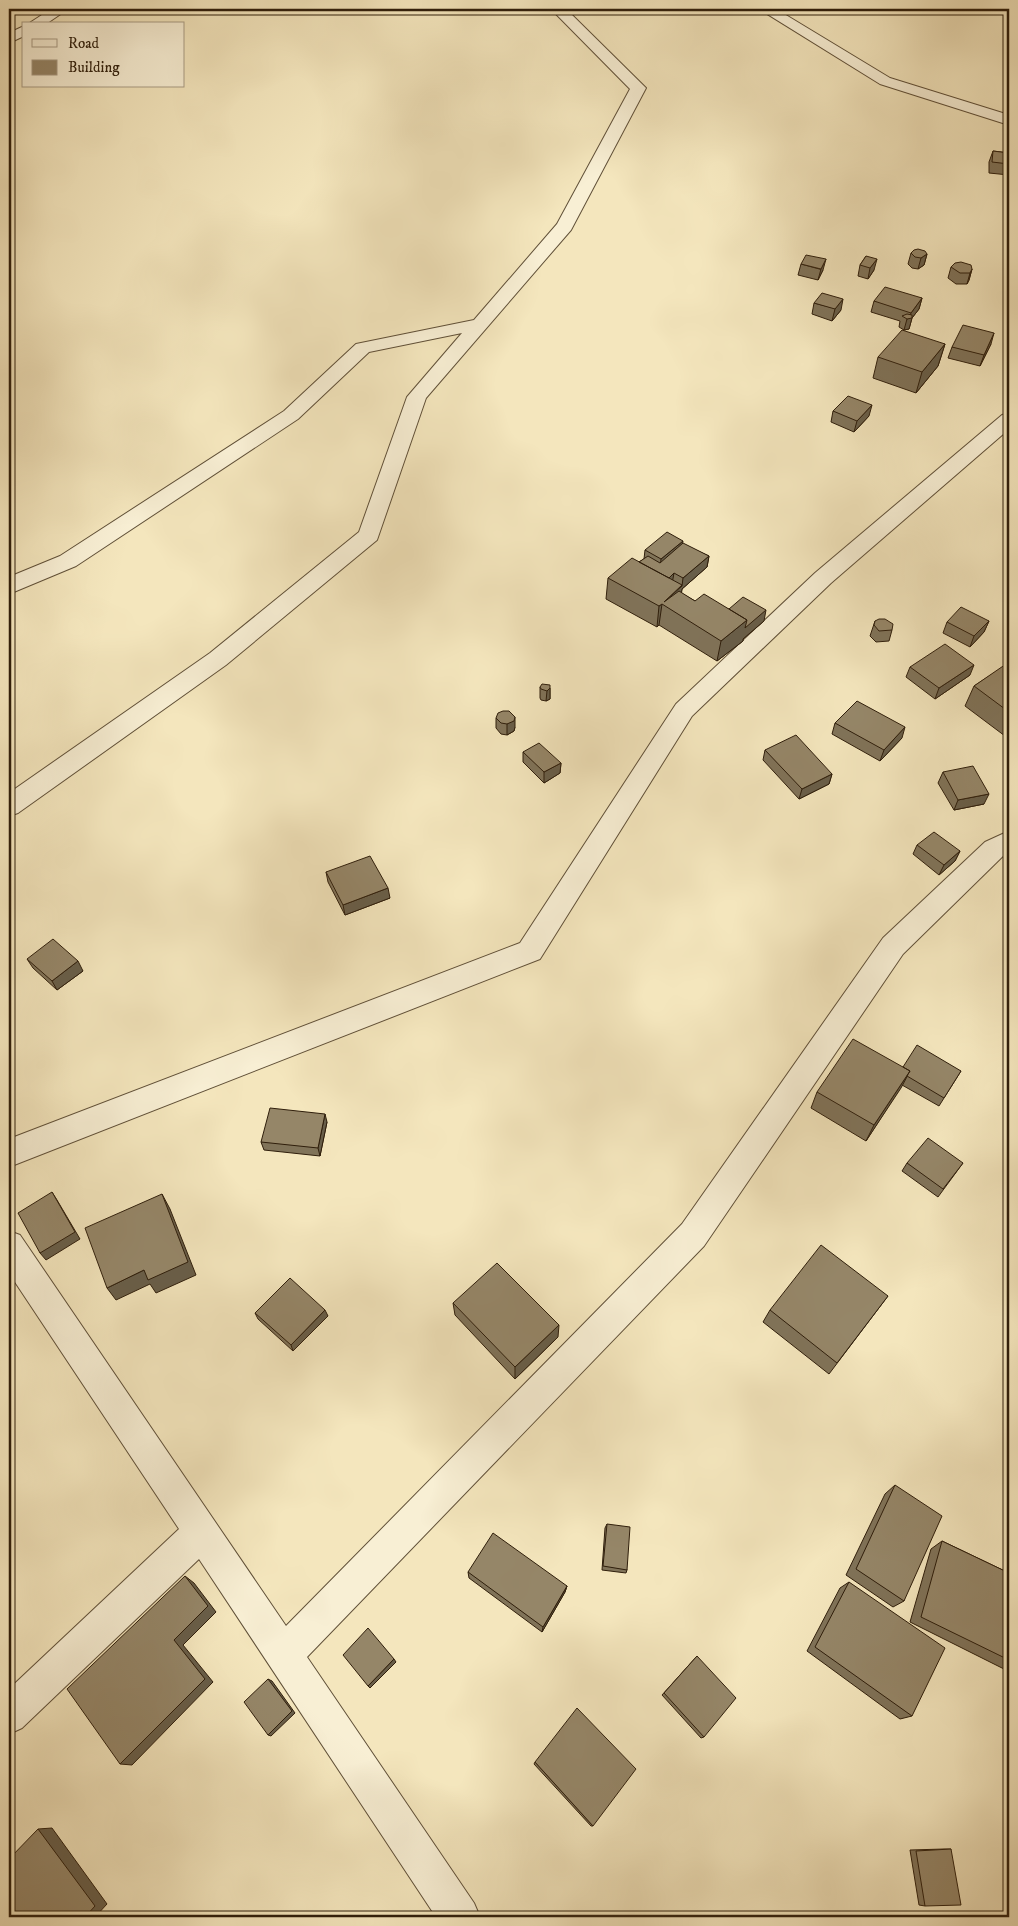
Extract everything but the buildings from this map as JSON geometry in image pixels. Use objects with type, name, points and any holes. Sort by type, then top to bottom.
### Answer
[{"type":"street","points":[[38,22],[61,9]]},
{"type":"street","points":[[9,806],[218,659],[368,535],[417,397],[565,226],[638,88],[558,9]]},
{"type":"street","points":[[766,9],[885,82],[1009,120]]},
{"type":"street","points":[[9,38],[22,31]]},
{"type":"street","points":[[9,586],[68,561],[291,416],[363,348],[480,324]]},
{"type":"street","points":[[9,1154],[530,951],[684,710],[822,578],[1009,419]]},
{"type":"street","points":[[283,1655],[693,1235],[893,946],[994,849],[1009,841]]},
{"type":"street","points":[[9,1246],[460,1917]]},
{"type":"street","points":[[9,1715],[201,1533]]}]
